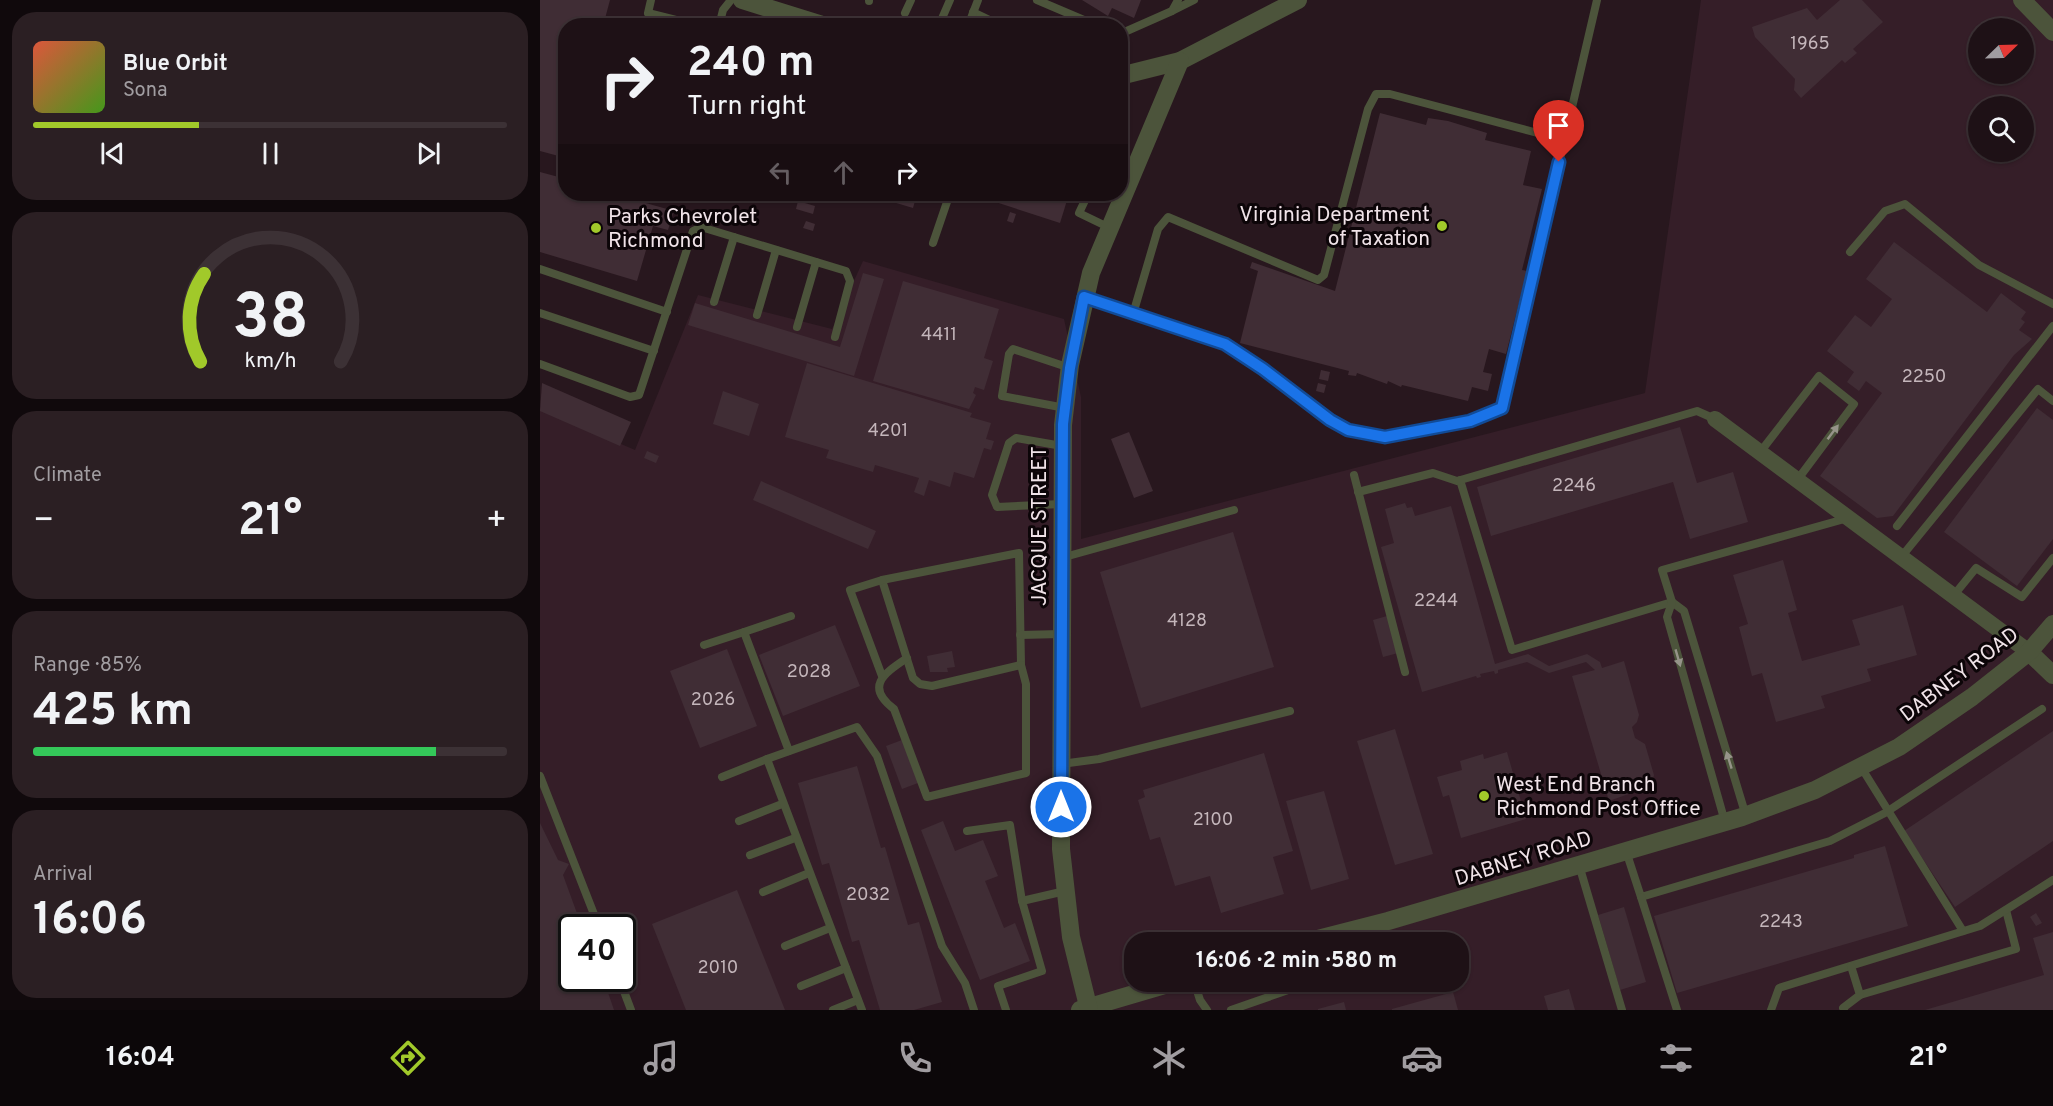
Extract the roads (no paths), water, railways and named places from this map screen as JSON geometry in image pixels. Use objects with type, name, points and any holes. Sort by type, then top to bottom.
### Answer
[{"type":"street","points":[[742,0],[800,18]]},
{"type":"street","points":[[1128,74],[1180,61],[1298,0]]},
{"type":"street","points":[[2022,0],[2053,32]]},
{"type":"street","name":"JACQUE STREET","points":[[1128,177],[1180,61]]},
{"type":"street","name":"JACQUE STREET","points":[[1086,1009],[1071,937],[1061,849],[1062,446],[1070,368],[1084,297],[1118,201]]},
{"type":"street","points":[[1714,419],[1761,451],[1954,595],[2029,652],[2053,675]]},
{"type":"street","name":"DABNEY ROAD","points":[[1345,932],[1746,816],[1815,790],[1899,747],[1972,697],[2029,652],[2053,624]]},
{"type":"street","points":[[1086,1009],[1142,992]]},
{"type":"lane","points":[[651,0],[648,13],[668,18]]},
{"type":"lane","points":[[721,18],[723,10],[731,0]]},
{"type":"lane","points":[[905,13],[911,0]]},
{"type":"lane","points":[[941,18],[950,0]]},
{"type":"lane","points":[[971,18],[978,0]]},
{"type":"lane","points":[[1037,0],[1079,18]]},
{"type":"lane","points":[[1172,11],[1178,0]]},
{"type":"lane","points":[[1128,30],[1194,0]]},
{"type":"lane","points":[[1084,297],[1225,344],[1263,369],[1330,420],[1348,430],[1385,437],[1470,421],[1502,408],[1597,0]]},
{"type":"lane","points":[[973,12],[985,18]]},
{"type":"lane","points":[[1133,314],[1158,229],[1168,217],[1318,280],[1324,275],[1368,109],[1376,94],[1389,94],[1564,140]]},
{"type":"lane","points":[[933,243],[947,201]]},
{"type":"lane","points":[[1085,201],[1079,213],[1108,227]]},
{"type":"lane","points":[[1850,252],[1885,211],[1905,204],[1979,266],[2053,304]]},
{"type":"lane","points":[[540,364],[630,397],[639,395],[693,231],[701,227],[846,271],[850,281],[835,337]]},
{"type":"lane","points":[[714,302],[734,237]]},
{"type":"lane","points":[[757,315],[776,250]]},
{"type":"lane","points":[[797,327],[816,262]]},
{"type":"lane","points":[[540,269],[667,312]]},
{"type":"lane","points":[[540,313],[654,351]]},
{"type":"lane","points":[[1897,526],[2053,327]]},
{"type":"lane","points":[[1065,408],[1002,396],[1009,354],[1013,349],[1070,368]]},
{"type":"lane","points":[[1761,451],[1819,376],[1854,404],[1798,479]]},
{"type":"lane","points":[[1902,556],[2038,389],[2053,401]]},
{"type":"lane","points":[[1358,492],[1433,473],[1460,480],[1697,411],[1714,419]]},
{"type":"lane","points":[[1061,504],[997,507],[993,495],[1009,443],[1016,438],[1062,446]]},
{"type":"lane","points":[[1354,475],[1405,672]]},
{"type":"lane","points":[[1460,480],[1512,650],[1672,602]]},
{"type":"lane","points":[[1061,558],[1234,510]]},
{"type":"lane","points":[[1746,816],[1684,611],[1672,602],[1662,570],[1850,518]]},
{"type":"lane","points":[[882,676],[850,590],[882,580],[1019,553],[1021,665],[1026,694],[1026,773],[927,797],[894,709],[885,702],[879,684],[882,676],[907,658]]},
{"type":"lane","points":[[1954,595],[1976,568],[2022,597],[2053,558]]},
{"type":"lane","points":[[882,580],[913,678],[920,684],[932,686],[1021,665]]},
{"type":"lane","points":[[1672,602],[1667,617],[1725,822]]},
{"type":"lane","points":[[704,645],[791,616]]},
{"type":"lane","points":[[744,632],[789,751]]},
{"type":"lane","points":[[1020,635],[1061,634]]},
{"type":"lane","points":[[1641,897],[1830,842],[1887,812],[2042,709]]},
{"type":"lane","points":[[1061,764],[1099,759],[1290,711]]},
{"type":"lane","points":[[722,777],[857,727],[878,756],[942,946],[965,983],[974,1010]]},
{"type":"lane","points":[[767,759],[782,804],[862,1010]]},
{"type":"lane","points":[[1861,767],[1963,932]]},
{"type":"lane","points":[[540,776],[594,914]]},
{"type":"lane","points":[[739,821],[782,804]]},
{"type":"lane","points":[[967,831],[1010,825],[1022,901],[1042,971],[998,986],[1006,1010]]},
{"type":"lane","points":[[750,855],[795,838]]},
{"type":"lane","points":[[1626,851],[1677,1010]]},
{"type":"lane","points":[[1579,864],[1622,1010]]},
{"type":"lane","points":[[763,892],[809,873]]},
{"type":"lane","points":[[1771,1010],[1779,988],[1980,926],[2053,880]]},
{"type":"lane","points":[[1022,901],[1065,891]]},
{"type":"lane","points":[[1833,1010],[1844,1009],[1860,995],[2016,949],[2006,910]]},
{"type":"lane","points":[[785,946],[830,928]]},
{"type":"lane","points":[[1851,966],[1860,995]]},
{"type":"lane","points":[[801,986],[846,968]]},
{"type":"lane","points":[[624,992],[631,1010]]},
{"type":"lane","points":[[1197,992],[1207,1010]]},
{"type":"lane","points":[[1231,1010],[1283,992]]},
{"type":"lane","points":[[833,1010],[858,1000]]},
{"type":"place","name":"Virginia Department of Taxation","points":[[1442,226]]},
{"type":"place","name":"Parks Chevrolet Richmond","points":[[596,228]]},
{"type":"place","name":"West End Branch Richmond Post Office","points":[[1484,796]]}]
